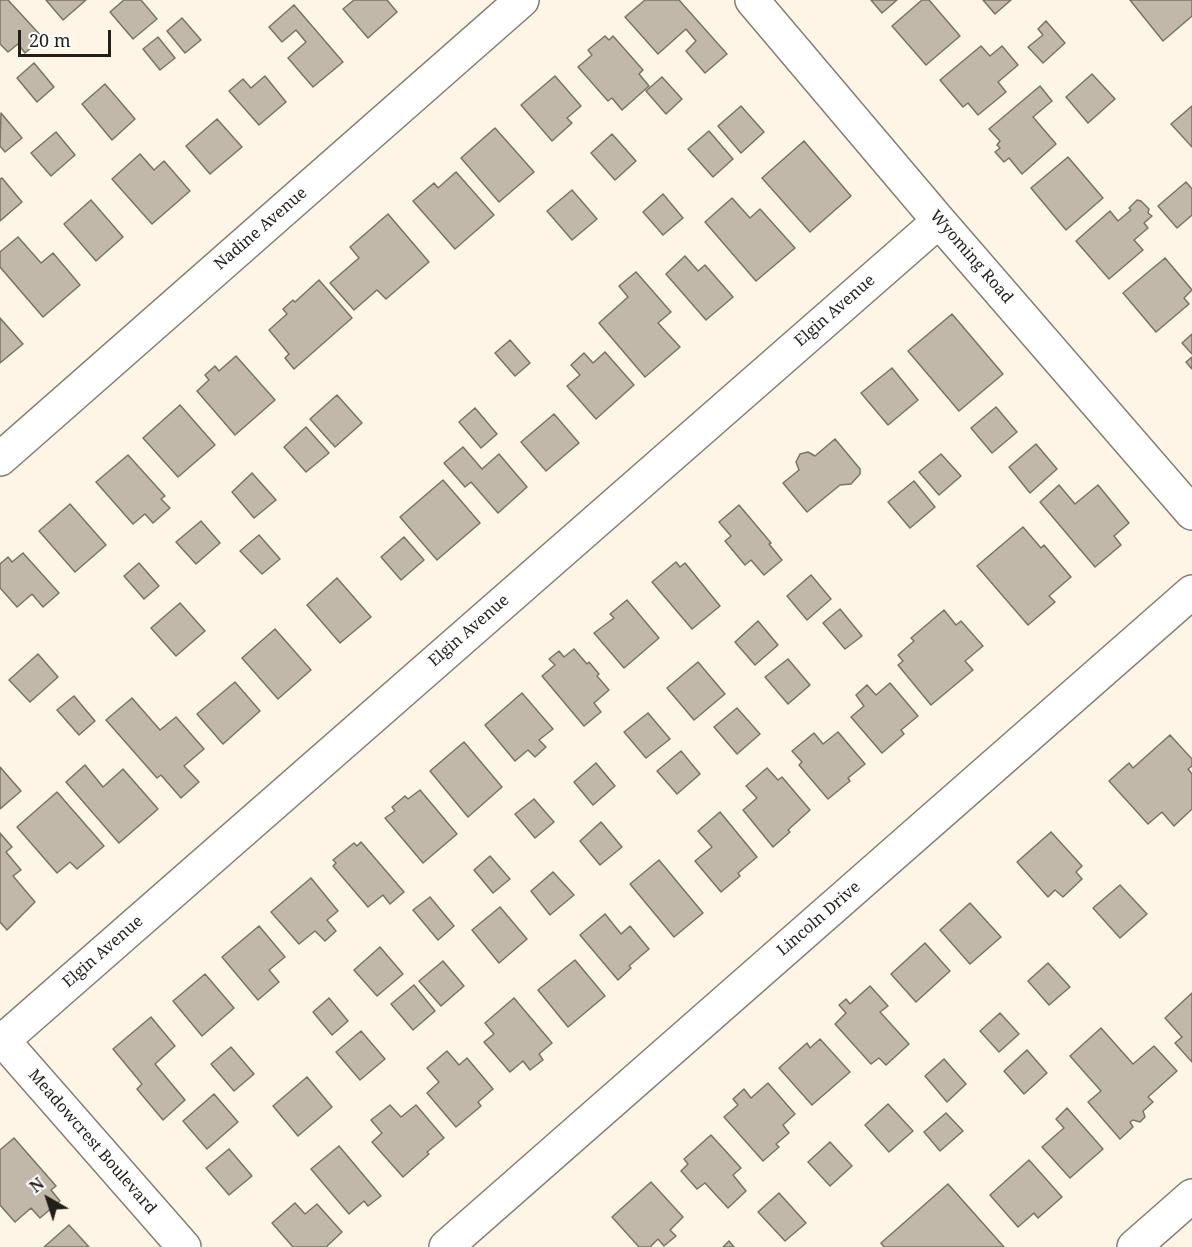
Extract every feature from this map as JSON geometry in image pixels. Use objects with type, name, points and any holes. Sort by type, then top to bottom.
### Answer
[{"type":"street","name":"Nadine Avenue","points":[[0,459],[522,0]]},
{"type":"street","name":"Wyoming Road","points":[[752,0],[939,221],[1192,513]]},
{"type":"street","name":"Elgin Avenue","points":[[1,1040],[939,221]]},
{"type":"street","name":"Lincoln Drive","points":[[446,1247],[1192,592]]},
{"type":"street","name":"Meadowcrest Boulevard","points":[[1,1040],[184,1247]]},
{"type":"street","points":[[1134,1247],[1192,1196]]},
{"type":"building","points":[[0,0],[8,0],[43,38],[25,53],[18,44],[8,52],[0,44]]},
{"type":"building","points":[[46,0],[86,0],[63,20]]},
{"type":"building","points":[[124,0],[141,0],[157,19],[133,39],[110,12]]},
{"type":"building","points":[[354,0],[387,0],[397,12],[368,38],[343,9]]},
{"type":"building","points":[[645,0],[679,0],[727,54],[705,73],[686,51],[696,41],[686,29],[658,54],[625,17]]},
{"type":"building","points":[[871,0],[897,0],[882,13]]},
{"type":"building","points":[[922,0],[929,0],[960,36],[926,65],[892,26]]},
{"type":"building","points":[[983,0],[1011,0],[995,14]]},
{"type":"building","points":[[1130,0],[1192,0],[1192,16],[1163,41]]},
{"type":"building","points":[[294,5],[343,62],[313,87],[288,58],[306,42],[296,30],[282,42],[269,27]]},
{"type":"building","points":[[182,18],[201,40],[185,53],[167,31]]},
{"type":"building","points":[[1046,21],[1065,43],[1043,63],[1028,47],[1043,35],[1038,29]]},
{"type":"building","points":[[605,36],[609,40],[613,36],[643,70],[639,74],[649,86],[622,110],[612,98],[608,101],[578,67],[592,55],[588,50]]},
{"type":"building","points":[[158,37],[175,58],[160,70],[143,49]]},
{"type":"building","points":[[981,46],[990,56],[1002,46],[1018,65],[998,82],[1006,92],[978,115],[968,103],[963,107],[940,80]]},
{"type":"building","points":[[34,63],[54,87],[37,102],[17,78]]},
{"type":"building","points":[[1092,74],[1115,99],[1088,123],[1066,97]]},
{"type":"building","points":[[265,76],[286,102],[259,125],[229,91],[243,79],[251,88]]},
{"type":"building","points":[[555,76],[581,106],[567,118],[572,123],[552,141],[521,105]]},
{"type":"building","points":[[662,77],[682,99],[666,114],[646,91]]},
{"type":"building","points":[[105,84],[135,119],[112,140],[82,104]]},
{"type":"building","points":[[1040,86],[1052,101],[1033,117],[1056,144],[1022,174],[1009,158],[1004,162],[995,152],[1000,148],[997,145],[1000,141],[989,129]]},
{"type":"building","points":[[741,106],[764,132],[741,153],[718,126]]},
{"type":"building","points":[[1192,106],[1192,147],[1171,124]]},
{"type":"building","points":[[1,113],[22,138],[5,152],[0,146]]},
{"type":"building","points":[[217,119],[242,147],[210,174],[186,146]]},
{"type":"building","points":[[495,128],[534,172],[499,202],[461,158]]},
{"type":"building","points":[[709,131],[733,159],[713,177],[688,149]]},
{"type":"building","points":[[56,132],[75,155],[51,176],[31,153]]},
{"type":"building","points":[[612,134],[636,161],[615,180],[591,153]]},
{"type":"building","points":[[804,141],[851,196],[810,232],[762,178]]},
{"type":"building","points":[[140,154],[154,170],[164,161],[190,191],[152,224],[112,179]]},
{"type":"building","points":[[1068,157],[1103,198],[1066,230],[1031,188]]},
{"type":"building","points":[[456,172],[494,215],[455,249],[413,201],[434,183],[438,188]]},
{"type":"building","points":[[2,178],[22,202],[0,221],[0,179]]},
{"type":"building","points":[[1186,182],[1192,189],[1192,215],[1177,228],[1158,206]]},
{"type":"building","points":[[572,190],[597,219],[572,240],[547,211]]},
{"type":"building","points":[[663,194],[683,218],[663,235],[643,212]]},
{"type":"building","points":[[732,198],[750,218],[760,209],[795,248],[756,281],[705,222]]},
{"type":"building","points":[[91,200],[123,237],[96,261],[64,224]]},
{"type":"building","points":[[1137,200],[1149,209],[1148,213],[1152,216],[1144,223],[1148,228],[1134,240],[1143,250],[1109,279],[1076,241],[1110,211],[1118,221],[1131,210],[1129,208]]},
{"type":"building","points":[[388,214],[429,262],[386,299],[377,290],[354,310],[330,283],[359,258],[350,247]]},
{"type":"building","points":[[18,237],[41,263],[53,253],[80,285],[43,317],[0,267],[0,252]]},
{"type":"building","points":[[685,256],[698,271],[705,265],[733,297],[706,320],[666,274]]},
{"type":"building","points":[[1165,258],[1192,290],[1184,298],[1189,304],[1156,332],[1123,293]]},
{"type":"building","points":[[636,272],[671,312],[658,323],[680,347],[645,377],[599,323],[628,297],[619,286]]},
{"type":"building","points":[[319,280],[352,318],[294,369],[285,358],[289,354],[269,330],[287,314],[283,309],[293,300],[295,302]]},
{"type":"building","points":[[952,314],[1003,374],[959,411],[908,351]]},
{"type":"building","points":[[0,318],[23,344],[0,363]]},
{"type":"building","points":[[1192,334],[1192,354],[1182,343]]},
{"type":"building","points":[[510,340],[530,363],[515,376],[495,353]]},
{"type":"building","points":[[605,352],[634,385],[596,419],[567,386],[580,375],[571,365],[584,353],[593,363]]},
{"type":"building","points":[[236,356],[275,400],[235,435],[197,391],[209,380],[205,375],[215,366],[219,371]]},
{"type":"building","points":[[1192,357],[1192,369],[1186,362]]},
{"type":"building","points":[[892,368],[918,400],[888,425],[861,393]]},
{"type":"building","points":[[337,395],[362,423],[335,447],[310,419]]},
{"type":"building","points":[[180,405],[215,445],[178,477],[143,438]]},
{"type":"building","points":[[996,407],[1017,432],[992,453],[971,428]]},
{"type":"building","points":[[475,408],[497,434],[481,448],[459,422]]},
{"type":"building","points":[[554,414],[579,443],[546,471],[521,442]]},
{"type":"building","points":[[306,427],[329,453],[306,472],[284,447]]},
{"type":"building","points":[[835,439],[860,469],[860,474],[851,484],[840,485],[807,512],[783,483],[799,470],[796,462],[800,454],[808,452],[815,456]]},
{"type":"building","points":[[1036,444],[1057,469],[1030,493],[1009,467]]},
{"type":"building","points":[[463,447],[482,469],[499,454],[527,487],[498,513],[471,482],[465,487],[444,463]]},
{"type":"building","points":[[941,454],[961,476],[939,495],[919,472]]},
{"type":"building","points":[[128,455],[165,496],[161,499],[170,508],[153,523],[145,514],[133,524],[96,482]]},
{"type":"building","points":[[252,473],[276,500],[254,518],[232,492]]},
{"type":"building","points":[[443,480],[480,523],[437,560],[400,517]]},
{"type":"building","points":[[914,481],[935,507],[910,528],[888,502]]},
{"type":"building","points":[[1059,485],[1075,504],[1098,485],[1129,523],[1114,536],[1121,545],[1095,567],[1040,502]]},
{"type":"building","points":[[70,504],[106,545],[75,572],[39,531]]},
{"type":"building","points":[[739,505],[771,543],[769,544],[782,560],[764,575],[751,560],[745,565],[725,541],[731,536],[719,522]]},
{"type":"building","points":[[201,521],[220,543],[196,564],[176,542]]},
{"type":"building","points":[[1023,527],[1041,548],[1044,545],[1071,577],[1049,596],[1055,602],[1028,625],[977,566]]},
{"type":"building","points":[[259,535],[280,559],[262,574],[240,551]]},
{"type":"building","points":[[404,537],[424,560],[401,580],[381,557]]},
{"type":"building","points":[[23,553],[59,593],[43,607],[32,594],[17,607],[0,588],[0,564],[8,557],[12,562]]},
{"type":"building","points":[[676,562],[680,567],[685,563],[720,606],[692,629],[652,582]]},
{"type":"building","points":[[139,563],[159,586],[144,599],[124,576]]},
{"type":"building","points":[[811,575],[831,599],[807,620],[787,596]]},
{"type":"building","points":[[337,578],[371,617],[340,643],[307,605]]},
{"type":"building","points":[[627,600],[659,638],[624,668],[594,633],[614,618],[610,614]]},
{"type":"building","points":[[180,603],[205,631],[176,656],[151,628]]},
{"type":"building","points":[[840,609],[862,636],[845,649],[823,623]]},
{"type":"building","points":[[944,610],[956,625],[961,621],[983,646],[965,661],[973,670],[931,705],[898,665],[903,661],[898,655],[914,641],[911,638]]},
{"type":"building","points":[[758,621],[778,645],[755,665],[735,642]]},
{"type":"building","points":[[275,629],[311,670],[278,699],[242,658]]},
{"type":"building","points":[[574,649],[587,664],[589,662],[609,690],[594,703],[601,712],[584,726],[542,676],[555,665],[549,659],[559,651],[564,657]]},
{"type":"building","points":[[38,654],[58,677],[30,702],[9,680]]},
{"type":"building","points":[[788,659],[810,685],[788,704],[765,677]]},
{"type":"building","points":[[698,662],[725,694],[694,720],[667,688]]},
{"type":"building","points":[[235,682],[260,711],[223,744],[197,714]]},
{"type":"building","points":[[890,683],[918,716],[901,730],[904,734],[882,753],[851,717],[864,706],[856,695],[867,685],[876,695]]},
{"type":"building","points":[[522,693],[553,729],[539,740],[546,747],[535,757],[528,750],[515,761],[485,725]]},
{"type":"building","points":[[74,696],[95,721],[79,735],[57,710]]},
{"type":"building","points":[[132,698],[160,730],[176,717],[204,749],[184,766],[199,782],[181,798],[161,775],[157,778],[106,720]]},
{"type":"building","points":[[737,708],[760,734],[737,754],[714,727]]},
{"type":"building","points":[[648,713],[670,739],[646,758],[624,732]]},
{"type":"building","points":[[838,732],[865,764],[848,778],[850,781],[828,799],[799,765],[802,762],[792,751],[814,733],[823,744]]},
{"type":"building","points":[[1170,735],[1192,759],[1192,766],[1188,769],[1192,774],[1192,809],[1174,826],[1162,812],[1148,824],[1109,781],[1129,763],[1133,768]]},
{"type":"building","points":[[464,742],[502,787],[468,817],[430,771]]},
{"type":"building","points":[[681,751],[700,774],[677,794],[657,771]]},
{"type":"building","points":[[596,763],[615,786],[593,805],[574,782]]},
{"type":"building","points":[[85,765],[103,787],[123,769],[158,809],[119,843],[66,782]]},
{"type":"building","points":[[0,767],[21,791],[0,809]]},
{"type":"building","points":[[767,768],[778,780],[782,777],[810,810],[773,847],[743,810],[757,798],[746,786]]},
{"type":"building","points":[[420,790],[457,834],[423,863],[385,818],[395,811],[392,807],[405,796],[408,799]]},
{"type":"building","points":[[57,792],[104,846],[77,869],[70,862],[57,873],[17,827]]},
{"type":"building","points":[[534,799],[554,822],[535,838],[515,814]]},
{"type":"building","points":[[720,812],[757,857],[721,892],[695,861],[712,847],[698,831]]},
{"type":"building","points":[[601,822],[622,847],[600,865],[580,841]]},
{"type":"building","points":[[1051,832],[1082,866],[1076,872],[1082,879],[1063,897],[1055,890],[1048,897],[1017,862]]},
{"type":"building","points":[[0,833],[12,847],[6,852],[21,870],[13,876],[35,902],[7,930],[0,922]]},
{"type":"building","points":[[361,842],[404,892],[390,904],[383,895],[368,907],[333,866],[336,863],[333,860],[354,843],[357,846]]},
{"type":"building","points":[[490,856],[510,879],[493,893],[474,870]]},
{"type":"building","points":[[659,860],[703,913],[674,937],[630,884]]},
{"type":"building","points":[[553,872],[574,895],[550,915],[531,891]]},
{"type":"building","points":[[311,878],[338,911],[327,920],[336,931],[325,941],[315,931],[299,944],[271,912]]},
{"type":"building","points":[[1120,885],[1147,914],[1120,938],[1093,908]]},
{"type":"building","points":[[430,897],[454,926],[438,940],[413,910]]},
{"type":"building","points":[[970,903],[1001,937],[970,964],[940,930]]},
{"type":"building","points":[[500,907],[527,939],[499,963],[472,930]]},
{"type":"building","points":[[605,914],[621,934],[630,926],[649,949],[629,966],[631,968],[618,980],[580,935]]},
{"type":"building","points":[[259,926],[285,957],[269,970],[279,982],[258,1000],[222,957]]},
{"type":"building","points":[[925,943],[950,971],[916,1002],[891,974]]},
{"type":"building","points":[[380,947],[403,974],[377,996],[354,970]]},
{"type":"building","points":[[575,960],[605,996],[568,1027],[538,990]]},
{"type":"building","points":[[443,961],[464,986],[441,1006],[419,981]]},
{"type":"building","points":[[1048,963],[1070,987],[1049,1005],[1028,981]]},
{"type":"building","points":[[205,974],[234,1008],[202,1036],[173,1001]]},
{"type":"building","points":[[414,985],[435,1011],[413,1030],[391,1004]]},
{"type":"building","points":[[870,986],[888,1006],[880,1012],[909,1044],[886,1065],[879,1058],[871,1064],[835,1024],[846,1013],[839,1005],[846,999],[850,1004]]},
{"type":"building","points":[[1192,993],[1192,1062],[1175,1043],[1182,1037],[1165,1018]]},
{"type":"building","points":[[329,998],[348,1021],[332,1035],[313,1012]]},
{"type":"building","points":[[514,998],[552,1043],[539,1054],[543,1060],[530,1070],[523,1061],[510,1072],[484,1042],[494,1034],[485,1023]]},
{"type":"building","points":[[1000,1013],[1019,1034],[999,1052],[980,1031]]},
{"type":"building","points":[[151,1017],[175,1046],[155,1064],[185,1100],[163,1120],[137,1089],[142,1084],[113,1049]]},
{"type":"building","points":[[1101,1028],[1133,1064],[1154,1046],[1177,1071],[1148,1097],[1153,1102],[1143,1111],[1145,1117],[1140,1122],[1133,1120],[1130,1122],[1133,1127],[1120,1139],[1088,1102],[1101,1091],[1070,1056]]},
{"type":"building","points":[[361,1031],[385,1059],[360,1080],[336,1052]]},
{"type":"building","points":[[820,1039],[850,1072],[812,1105],[779,1068],[807,1043],[810,1048]]},
{"type":"building","points":[[231,1047],[254,1074],[234,1091],[211,1064]]},
{"type":"building","points":[[1027,1050],[1047,1073],[1024,1094],[1004,1071]]},
{"type":"building","points":[[447,1051],[459,1065],[467,1058],[493,1089],[478,1102],[481,1106],[456,1127],[427,1093],[439,1082],[427,1068]]},
{"type":"building","points":[[944,1059],[966,1084],[947,1102],[925,1076]]},
{"type":"building","points":[[307,1077],[332,1107],[298,1136],[273,1106]]},
{"type":"building","points":[[768,1083],[795,1114],[783,1125],[789,1133],[776,1144],[779,1147],[763,1161],[724,1117],[738,1105],[733,1099],[744,1089],[751,1098]]},
{"type":"building","points":[[214,1094],[238,1122],[207,1149],[183,1121]]},
{"type":"building","points":[[888,1104],[913,1131],[889,1152],[865,1125]]},
{"type":"building","points":[[390,1105],[401,1117],[416,1105],[444,1138],[403,1177],[372,1142],[382,1133],[371,1120]]},
{"type":"building","points":[[1067,1108],[1103,1149],[1070,1178],[1042,1147],[1064,1128],[1056,1119]]},
{"type":"building","points":[[946,1113],[963,1131],[940,1151],[924,1132]]},
{"type":"building","points":[[711,1135],[741,1168],[733,1175],[746,1191],[728,1208],[705,1183],[697,1189],[681,1171],[688,1164],[684,1159]]},
{"type":"building","points":[[14,1138],[56,1186],[51,1190],[60,1201],[40,1218],[31,1208],[15,1222],[0,1205],[0,1150]]},
{"type":"building","points":[[830,1142],[852,1166],[830,1186],[808,1162]]},
{"type":"building","points":[[339,1146],[381,1196],[368,1206],[364,1201],[349,1214],[311,1169]]},
{"type":"building","points":[[229,1149],[252,1176],[229,1195],[206,1168]]},
{"type":"building","points":[[1029,1160],[1062,1197],[1038,1218],[1034,1213],[1018,1227],[990,1195]]},
{"type":"building","points":[[651,1182],[683,1217],[670,1230],[676,1236],[664,1246],[658,1239],[650,1247],[639,1247],[612,1217]]},
{"type":"building","points":[[948,1184],[1004,1247],[884,1247],[881,1243]]},
{"type":"building","points":[[779,1193],[806,1223],[785,1241],[758,1212]]},
{"type":"building","points":[[295,1203],[305,1214],[317,1204],[342,1232],[326,1247],[293,1247],[272,1223]]},
{"type":"building","points":[[69,1225],[89,1247],[44,1247]]},
{"type":"building","points":[[729,1241],[734,1247],[723,1247]]}]
